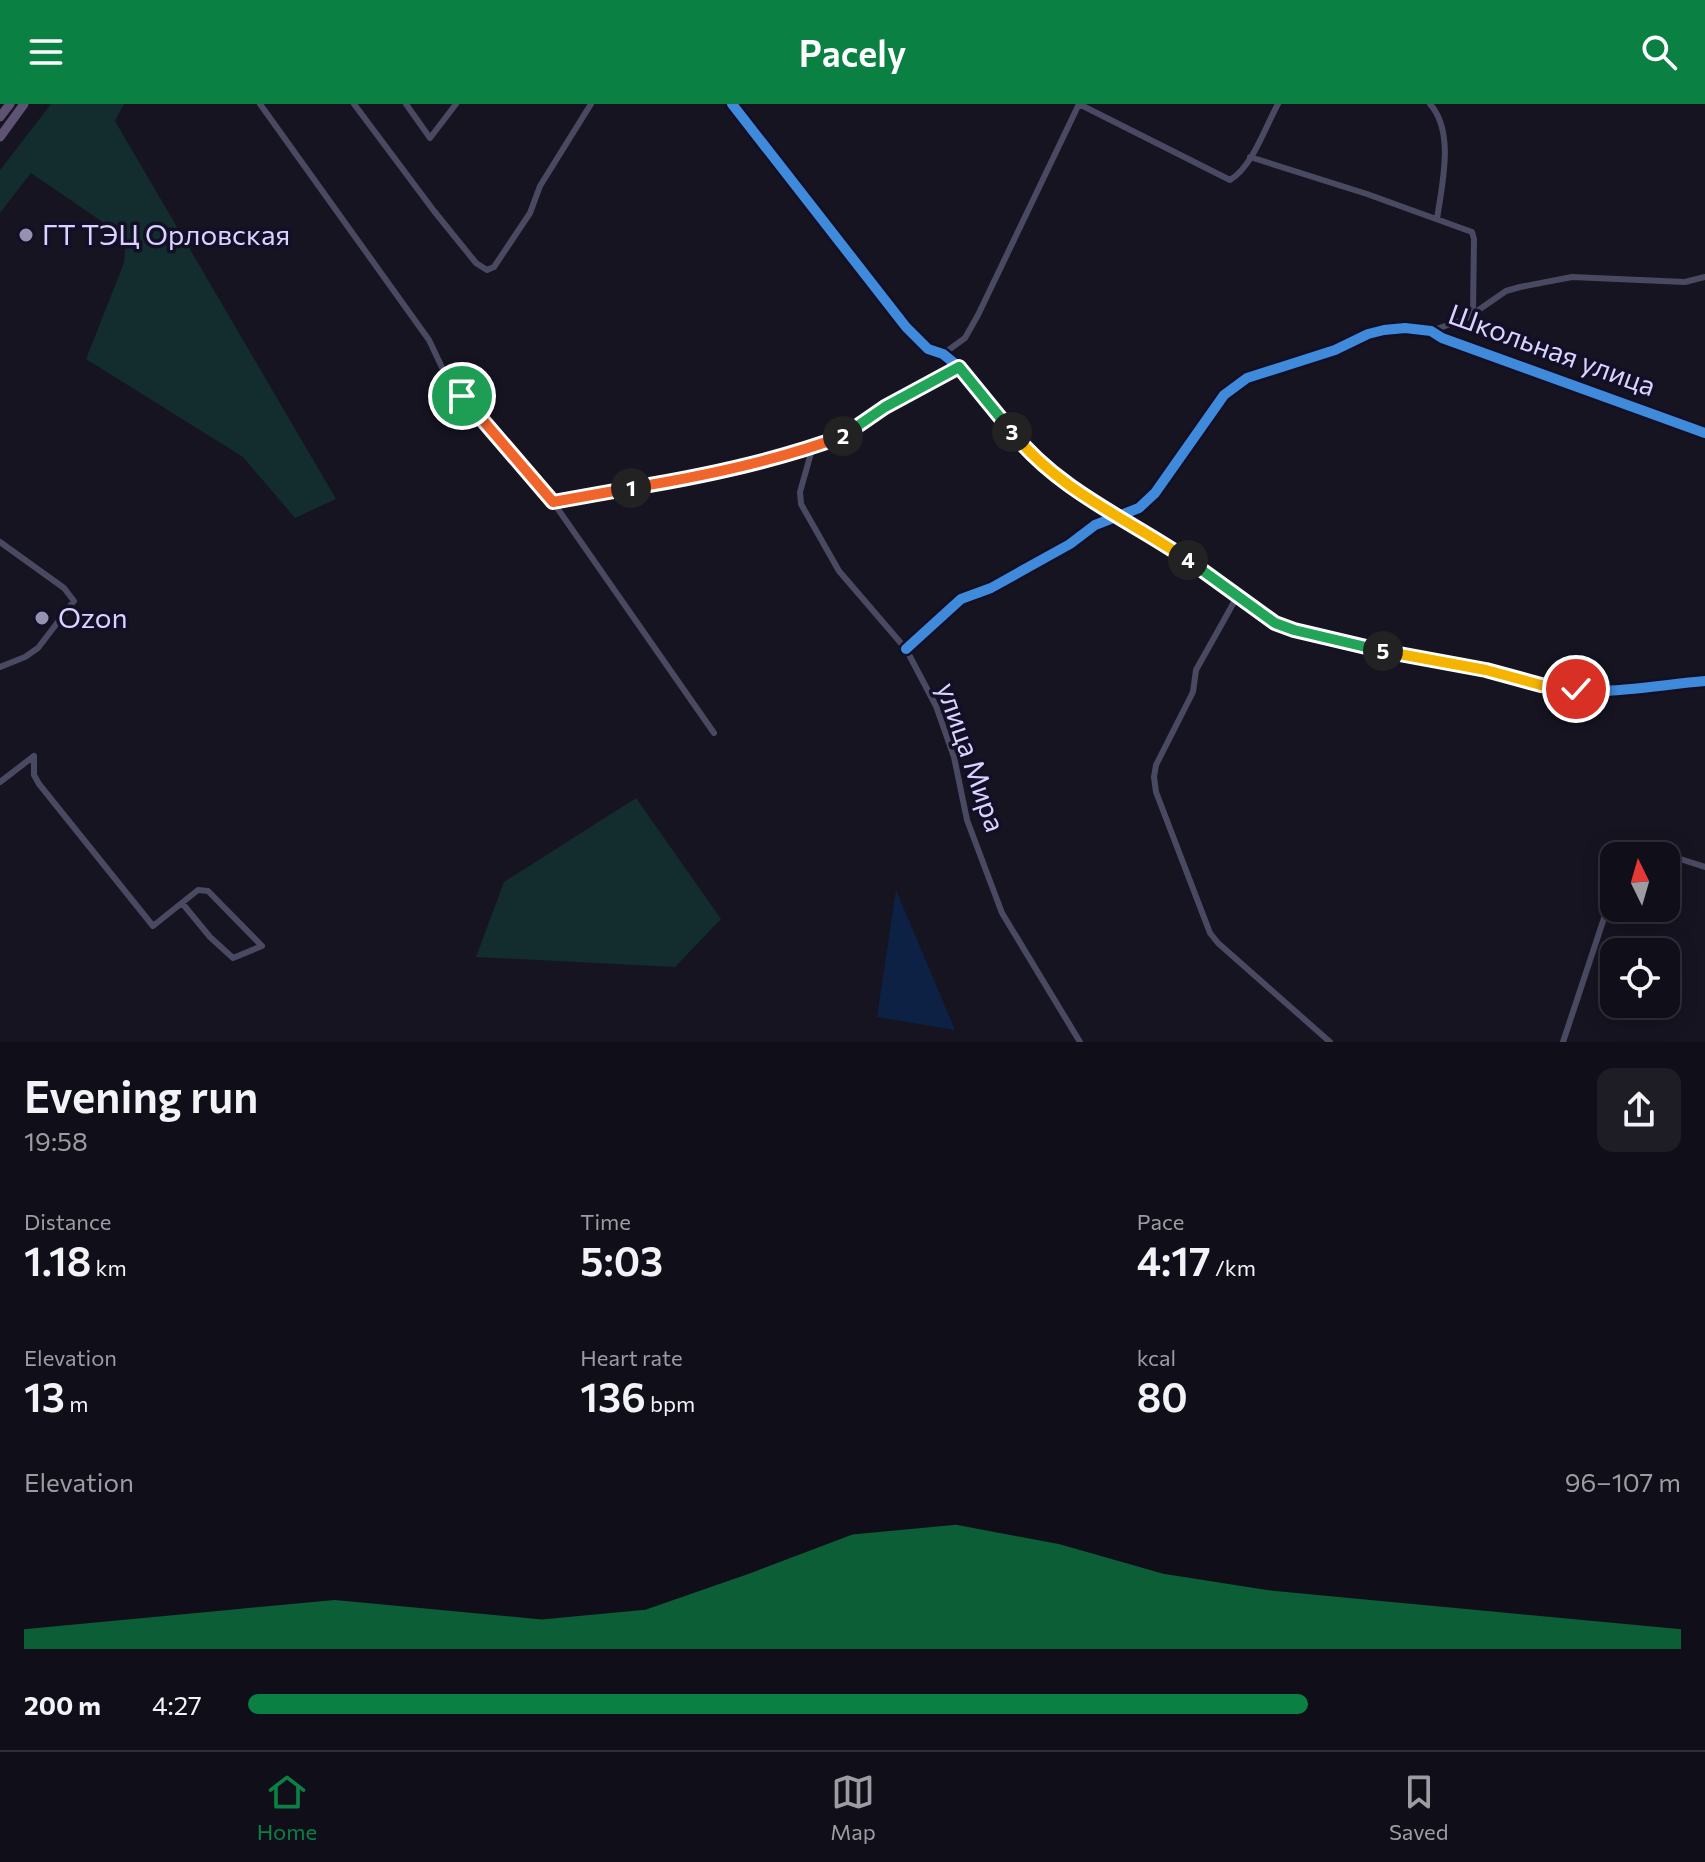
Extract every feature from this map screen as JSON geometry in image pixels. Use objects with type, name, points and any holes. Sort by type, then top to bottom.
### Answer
[{"type":"main road","points":[[0,117],[10,104]]},
{"type":"main road","points":[[0,137],[24,104]]},
{"type":"street","points":[[260,104],[429,340],[448,380],[553,502],[714,733]]},
{"type":"street","points":[[354,104],[409,180],[471,257],[480,267],[489,270],[530,213],[540,186],[591,104]]},
{"type":"street","points":[[406,104],[430,138],[456,104]]},
{"type":"street","points":[[732,104],[906,327],[928,349],[943,354],[959,367],[1028,452],[1065,483],[1172,549],[1275,623],[1392,654],[1486,670],[1541,685],[1595,691],[1705,681]]},
{"type":"street","points":[[943,354],[965,338],[978,315],[1079,104],[1222,179],[1230,180],[1237,176],[1250,157],[1278,104]]},
{"type":"street","points":[[1430,104],[1440,115],[1444,142],[1437,219]]},
{"type":"street","points":[[1250,157],[1472,232],[1473,312]]},
{"type":"street","points":[[1431,331],[1467,318],[1506,291],[1572,277],[1685,282],[1705,277]]},
{"type":"street","name":"Школьная улица","points":[[906,649],[961,599],[991,588],[1070,544],[1095,525],[1139,508],[1155,493],[1224,395],[1247,378],[1335,350],[1368,334],[1405,328],[1431,331],[1442,338],[1705,433]]},
{"type":"street","points":[[553,502],[686,478],[813,446],[842,436],[885,407],[959,367]]},
{"type":"street","name":"улица Мира","points":[[813,446],[799,500],[839,571],[906,649],[936,706],[954,757],[967,820],[1002,913],[1080,1042]]},
{"type":"street","points":[[0,542],[64,588],[74,601],[38,648],[0,667]]},
{"type":"street","points":[[1238,595],[1196,670],[1193,692],[1156,765],[1156,792],[1210,933],[1330,1042]]},
{"type":"street","points":[[0,782],[34,756],[34,775],[39,784],[153,926],[198,890],[208,891],[262,946],[233,958],[210,937],[182,903]]},
{"type":"street","points":[[1680,859],[1705,867]]},
{"type":"street","points":[[1563,1042],[1603,922]]},
{"type":"green space","points":[[51,104],[124,104],[115,121],[336,499],[295,518],[243,457],[86,359],[124,263],[126,238],[31,173],[0,213],[0,170]]},
{"type":"green space","points":[[636,798],[721,919],[675,967],[476,957],[504,882]]},
{"type":"water","points":[[896,890],[955,1030],[877,1017]]},
{"type":"cycle path","points":[[732,104],[906,327],[928,349],[943,354],[959,367],[1028,452],[1065,483],[1172,549],[1275,623],[1352,646],[1483,669],[1567,689],[1610,691],[1705,681]]},
{"type":"cycle path","points":[[906,649],[961,599],[991,588],[1070,544],[1095,525],[1139,508],[1155,493],[1224,395],[1247,378],[1335,350],[1368,334],[1405,328],[1431,331],[1442,338],[1705,433]]},
{"type":"place","name":"ГТ ТЭЦ Орловская","points":[[26,235]]},
{"type":"place","name":"Ozon","points":[[42,618]]},
{"type":"route","points":[[462,396],[553,502],[686,478],[813,446],[842,436],[885,407],[959,367],[1028,452],[1065,483],[1172,549],[1275,623],[1392,654],[1486,670],[1541,685],[1576,689]]}]
